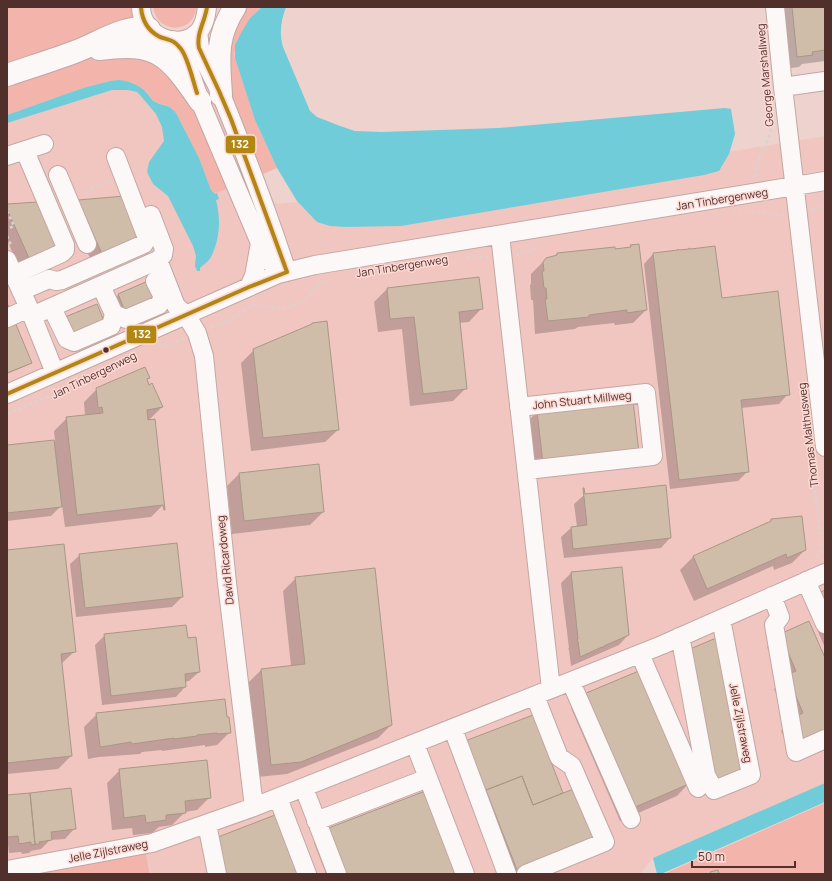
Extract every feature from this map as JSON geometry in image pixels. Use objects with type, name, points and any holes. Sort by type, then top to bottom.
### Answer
[{"type":"highway","points":[[221,95],[219,46],[224,26],[235,7]]},
{"type":"highway","points":[[7,75],[76,52],[128,29],[141,27],[149,29]]},
{"type":"highway","points":[[76,52],[117,46],[147,49],[157,53],[174,65],[200,101]]},
{"type":"street","points":[[141,7],[143,18],[149,29],[162,38],[173,40],[188,38],[199,31]]},
{"type":"street","points":[[208,7],[205,19],[199,31],[198,42],[221,95],[266,210],[282,273]]},
{"type":"street","name":"George Marshallweg","points":[[775,7],[795,186]]},
{"type":"street","points":[[173,40],[182,50],[200,101],[260,243],[275,268],[282,273]]},
{"type":"street","points":[[783,87],[825,81]]},
{"type":"street","points":[[7,156],[44,144]]},
{"type":"street","points":[[14,275],[62,253],[65,250],[65,245],[25,150]]},
{"type":"street","points":[[14,275],[56,281],[62,280],[144,244],[147,238],[116,157]]},
{"type":"street","points":[[58,175],[87,244]]},
{"type":"street","name":"Jan Tinbergenweg","points":[[7,394],[282,273],[315,265],[825,181]]},
{"type":"street","name":"Thomas Malthusweg","points":[[795,186],[818,449]]},
{"type":"street","points":[[7,318],[52,308],[153,263],[163,255],[164,249],[150,214]]},
{"type":"street","name":"John Stuart Millweg","points":[[500,235],[527,470],[543,692]]},
{"type":"street","points":[[249,287],[254,276],[260,243]]},
{"type":"street","points":[[101,286],[114,314],[126,319],[159,305],[163,297],[153,263]]},
{"type":"street","points":[[153,263],[176,306],[186,315]]},
{"type":"street","name":"Jan Tinbergenweg","points":[[14,275],[31,312],[55,373]]},
{"type":"street","points":[[52,308],[67,339],[74,342],[110,326],[114,314]]},
{"type":"street","name":"David Ricardoweg","points":[[186,315],[197,333],[204,356],[227,583],[254,807]]},
{"type":"street","name":"John Stuart Millweg","points":[[519,407],[646,393],[653,456],[527,470]]},
{"type":"street","name":"Jelle Zijlstraweg","points":[[7,870],[152,843],[254,807],[640,654],[806,581],[818,567]]},
{"type":"street","points":[[806,581],[825,624]]},
{"type":"street","points":[[772,596],[780,617],[774,625],[796,752],[825,739]]},
{"type":"street","name":"Jelle Zijlstraweg","points":[[679,637],[682,646],[706,775],[714,790],[751,775],[721,618]]},
{"type":"street","points":[[640,654],[698,788]]},
{"type":"street","points":[[571,682],[631,819]]},
{"type":"street","points":[[526,874],[605,842],[572,766],[559,757],[543,692]]},
{"type":"street","points":[[453,729],[507,874]]},
{"type":"street","points":[[415,744],[464,874]]},
{"type":"street","points":[[316,821],[428,778]]},
{"type":"street","points":[[304,788],[337,874]]},
{"type":"street","points":[[278,798],[307,874]]},
{"type":"street","points":[[207,824],[217,874]]},
{"type":"path","name":"George Marshallweg","points":[[760,212],[755,172],[756,164],[771,130],[771,123]]},
{"type":"path","name":"Jan Tinbergenweg","points":[[727,214],[760,212],[780,215],[798,214],[816,211],[825,205]]},
{"type":"path","points":[[7,211],[14,226],[7,230]]},
{"type":"path","points":[[780,215],[782,220]]},
{"type":"path","name":"Jan Tinbergenweg","points":[[461,257],[502,258],[519,254],[530,250],[536,245],[544,243]]},
{"type":"path","points":[[155,346],[172,344],[229,320],[254,305],[284,309],[298,304],[307,298],[322,282],[331,278]]},
{"type":"path","name":"Jan Tinbergenweg","points":[[7,414],[72,387],[93,374]]},
{"type":"path","name":"Thomas Malthusweg","points":[[818,449],[821,545],[820,553],[816,559],[818,567]]},
{"type":"shaded area","points":[[7,7],[133,7],[135,22],[7,68]]},
{"type":"shaded area","points":[[153,7],[196,7],[194,16],[189,22],[176,28],[161,23],[156,16]]},
{"type":"shaded area","points":[[242,7],[262,7],[250,18],[234,53],[255,120],[277,168],[263,174],[233,103],[224,66],[237,14]]},
{"type":"shaded area","points":[[228,47],[263,174],[275,204],[617,170],[825,136],[825,783],[653,858],[640,874],[151,874],[145,850],[7,874],[7,117]]},
{"type":"shaded area","points":[[91,56],[151,57],[185,93],[229,188],[215,193],[211,190],[199,158],[176,113],[172,108],[166,105],[154,102],[147,92],[132,83],[119,80],[110,81],[83,88],[7,115],[7,82]]},
{"type":"shaded area","points":[[825,803],[825,874],[664,874]]},
{"type":"shaded area","points":[[145,850],[150,874],[30,874]]},
{"type":"water","points":[[262,7],[286,7],[281,27],[283,47],[310,111],[317,117],[355,131],[381,132],[499,128],[725,108],[731,109],[735,134],[729,154],[719,171],[704,175],[401,226],[330,226],[317,222],[297,201],[277,168],[255,120],[235,58],[235,45],[240,35],[250,18]]},
{"type":"water","points":[[119,80],[130,82],[138,86],[154,101],[168,106],[176,113],[199,158],[211,190],[215,194],[217,193],[219,199],[216,200],[219,214],[218,236],[211,257],[200,268],[200,271],[197,271],[195,266],[196,256],[193,246],[168,196],[153,184],[147,172],[149,162],[164,141],[162,127],[156,114],[137,92],[128,90],[112,90],[7,123],[7,115],[83,88]]},
{"type":"water","points":[[825,783],[825,802],[661,874],[657,874],[653,858]]},
{"type":"building","points":[[792,7],[825,7],[825,50],[812,52],[813,55],[797,57]]},
{"type":"building","points":[[125,196],[142,241],[103,256],[78,200]]},
{"type":"building","points":[[38,202],[57,246],[29,258],[7,209],[7,204]]},
{"type":"building","points":[[639,244],[647,310],[627,313],[627,310],[589,315],[589,317],[548,321],[545,299],[547,299],[546,288],[544,288],[542,271],[544,271],[543,262],[546,258],[557,255],[557,253],[615,247],[615,249],[631,247],[630,245]]},
{"type":"building","points":[[715,246],[722,298],[778,291],[790,395],[741,400],[749,472],[679,480],[653,253]]},
{"type":"building","points":[[479,277],[483,309],[459,312],[467,389],[423,394],[414,317],[390,319],[387,288]]},
{"type":"building","points":[[148,281],[155,298],[125,311],[118,294]]},
{"type":"building","points":[[7,303],[32,363],[7,373]]},
{"type":"building","points":[[97,304],[104,321],[73,334],[65,317]]},
{"type":"building","points":[[327,321],[339,430],[263,438],[253,349],[312,323]]},
{"type":"building","points":[[145,367],[150,378],[147,379],[149,385],[152,383],[163,407],[147,410],[148,420],[155,419],[165,510],[163,505],[77,515],[66,417],[103,413],[102,407],[98,408],[96,388]]},
{"type":"building","points":[[633,400],[639,453],[543,464],[537,411]]},
{"type":"building","points":[[54,440],[62,507],[7,513],[7,445]]},
{"type":"building","points":[[319,464],[324,512],[244,521],[239,473]]},
{"type":"building","points":[[666,485],[671,538],[573,549],[571,527],[587,525],[583,488],[585,494]]},
{"type":"building","points":[[802,516],[806,550],[787,558],[786,554],[707,589],[693,556],[771,521],[771,519]]},
{"type":"building","points":[[177,543],[183,597],[85,608],[79,554]]},
{"type":"building","points":[[64,544],[76,652],[61,654],[72,756],[7,763],[7,550]]},
{"type":"building","points":[[622,567],[629,635],[580,657],[577,641],[571,572]]},
{"type":"building","points":[[375,568],[392,725],[301,762],[271,765],[261,669],[305,664],[295,577]]},
{"type":"building","points":[[825,590],[825,606],[819,593]]},
{"type":"building","points":[[809,621],[825,658],[825,732],[804,741],[794,717],[803,713],[787,675],[796,671],[780,634]]},
{"type":"building","points":[[186,625],[188,638],[196,637],[200,672],[185,674],[186,687],[111,696],[104,634]]},
{"type":"building","points":[[721,636],[745,768],[714,781],[690,649]]},
{"type":"building","points":[[641,670],[691,783],[633,808],[584,694]]},
{"type":"building","points":[[225,699],[231,733],[217,733],[132,744],[131,742],[100,746],[96,713]]},
{"type":"building","points":[[533,715],[563,793],[533,805],[522,776],[484,791],[465,741]]},
{"type":"building","points":[[207,760],[211,798],[185,801],[186,813],[166,815],[166,820],[146,823],[145,815],[124,818],[119,769]]},
{"type":"building","points":[[522,776],[533,805],[576,788],[596,840],[517,870],[486,790]]},
{"type":"building","points":[[71,788],[76,829],[51,832],[52,840],[35,844],[30,793]]},
{"type":"building","points":[[428,790],[460,874],[343,874],[326,829]]},
{"type":"building","points":[[30,793],[35,844],[31,845],[31,842],[19,844],[18,836],[7,837],[7,795]]},
{"type":"building","points":[[275,815],[298,874],[225,874],[218,837]]},
{"type":"building","points":[[718,870],[719,874],[711,874],[710,872]]},
{"type":"transit line","name":"132","points":[[141,7],[144,21],[152,32],[160,37],[174,42],[184,53],[197,93]]},
{"type":"transit line","name":"132","points":[[7,394],[249,287],[287,272],[231,119],[199,48],[199,37],[207,7]]}]
